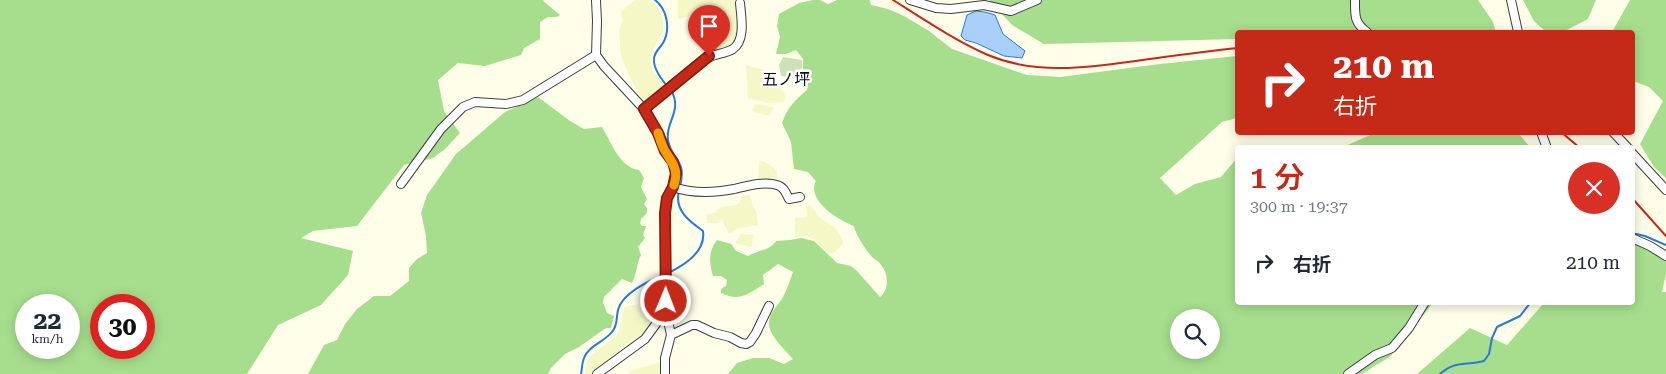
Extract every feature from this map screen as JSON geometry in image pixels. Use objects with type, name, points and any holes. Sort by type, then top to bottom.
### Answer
[{"type":"street","points":[[596,0],[598,21],[596,55],[644,109],[658,133],[665,151],[675,166],[676,178],[667,198],[665,213],[666,279],[664,313],[671,335],[664,358],[665,374]]},
{"type":"street","points":[[910,0],[936,8],[984,5],[1011,11],[1037,0]]},
{"type":"street","points":[[1355,0],[1355,16],[1359,27],[1364,30]]},
{"type":"street","points":[[1511,0],[1518,30]]},
{"type":"street","points":[[644,109],[703,60],[709,56],[734,48],[741,32],[740,3]]},
{"type":"street","points":[[401,184],[441,129],[463,107],[475,102],[506,104],[523,100],[596,55]]},
{"type":"street","points":[[1616,135],[1625,145]]},
{"type":"street","points":[[1635,156],[1666,190]]},
{"type":"street","points":[[673,187],[698,193],[770,184],[784,189],[790,199],[800,197]]},
{"type":"street","points":[[1635,239],[1666,256]]},
{"type":"street","points":[[1348,374],[1376,355],[1392,348],[1420,313],[1423,305]]},
{"type":"street","points":[[671,335],[692,325],[697,325],[746,344],[750,342],[756,333],[769,306]]},
{"type":"street","points":[[597,374],[645,339],[664,313]]},
{"type":"green space","points":[[0,0],[544,0],[560,15],[548,17],[540,22],[540,39],[524,48],[521,55],[485,66],[458,63],[438,80],[444,111],[460,133],[444,150],[433,158],[404,165],[357,226],[313,231],[301,238],[353,251],[348,275],[321,305],[278,325],[247,374],[0,374]]},
{"type":"green space","points":[[635,0],[650,0],[661,13],[663,22],[663,31],[651,53],[650,61],[653,70],[665,87],[645,104],[621,55],[619,30],[623,21],[621,12]]},
{"type":"green space","points":[[678,0],[737,0],[738,32],[734,44],[729,48],[714,50],[714,33],[709,32],[709,14],[678,19]]},
{"type":"green space","points":[[813,0],[820,0],[828,4],[837,0],[870,0],[871,5],[888,9],[904,16],[929,31],[952,49],[1027,75],[1060,77],[1235,56],[1235,119],[1222,122],[1160,178],[1176,195],[1195,184],[1221,177],[1235,160],[1235,305],[1431,305],[1391,356],[1362,374],[728,374],[737,363],[753,358],[769,358],[784,364],[793,359],[775,338],[770,329],[769,321],[783,297],[793,272],[778,264],[763,275],[764,284],[744,296],[728,296],[721,293],[721,289],[726,286],[727,280],[721,276],[713,276],[710,262],[712,249],[717,240],[731,244],[736,251],[748,256],[767,249],[776,241],[801,238],[814,241],[837,263],[851,266],[857,271],[880,297],[885,290],[887,282],[884,269],[864,246],[854,226],[832,214],[819,202],[814,188],[816,181],[808,172],[794,169],[791,142],[782,123],[792,105],[807,90],[808,81],[803,71],[803,59],[796,50],[786,54],[776,54],[780,37],[777,26],[779,14],[799,3]]},
{"type":"green space","points":[[989,0],[1478,0],[1493,22],[1495,30],[1235,30],[1235,39],[1044,44],[1012,25]]},
{"type":"green space","points":[[1523,0],[1596,0],[1588,19],[1567,30],[1544,30],[1534,21]]},
{"type":"green space","points":[[1630,0],[1666,0],[1666,178],[1654,167],[1640,144],[1663,101],[1649,87],[1635,82],[1635,30],[1613,30]]},
{"type":"green space","points":[[783,57],[802,60],[804,77],[781,76],[779,65]]},
{"type":"green space","points":[[746,65],[771,72],[785,94],[783,102],[769,103],[748,98]]},
{"type":"green space","points":[[538,97],[584,129],[602,127],[621,159],[626,165],[639,170],[644,178],[641,187],[647,199],[644,204],[647,208],[647,213],[640,223],[642,226],[646,226],[643,235],[645,238],[638,247],[641,255],[632,283],[622,279],[604,297],[603,302],[607,313],[614,316],[611,328],[606,328],[579,347],[565,354],[551,368],[548,374],[308,374],[324,345],[337,340],[345,324],[357,309],[374,296],[390,296],[409,281],[409,268],[417,259],[427,253],[426,236],[421,213],[427,195],[456,154],[505,112]]},
{"type":"green space","points":[[755,104],[774,108],[769,115],[765,115],[752,111]]},
{"type":"green space","points":[[1370,135],[1520,135],[1528,145],[1348,145]]},
{"type":"green space","points":[[759,161],[765,162],[774,168],[777,173],[776,182],[758,182]]},
{"type":"green space","points":[[749,195],[756,211],[758,225],[738,228],[729,234],[722,220],[718,223],[707,223],[706,215],[714,213],[721,207],[736,205],[742,196]]},
{"type":"green space","points":[[808,204],[819,217],[839,233],[843,241],[842,245],[835,252],[831,254],[807,236],[795,237],[795,218],[807,217],[806,206]]},
{"type":"green space","points":[[741,234],[754,235],[751,247],[735,243]]},
{"type":"green space","points":[[1638,241],[1666,257],[1666,274],[1662,292],[1666,292],[1666,374],[1417,374],[1470,328],[1507,345],[1542,305],[1635,305],[1635,242]]},
{"type":"green space","points":[[662,299],[661,313],[647,333],[631,347],[626,345],[619,349],[621,353],[595,374],[585,374],[587,362],[592,355],[617,335],[625,307]]},
{"type":"green space","points":[[660,362],[661,374],[630,374],[630,371]]},
{"type":"water","points":[[976,11],[995,15],[1003,34],[1025,51],[1022,58],[1004,56],[965,40],[961,36],[967,15]]},
{"type":"waterway","points":[[655,0],[665,14],[667,32],[663,43],[655,54],[654,63],[658,74],[668,87]]},
{"type":"waterway","points":[[671,90],[674,97],[675,110],[669,128],[668,140],[682,171],[680,187]]},
{"type":"waterway","points":[[668,273],[693,257],[703,239],[703,231],[688,219],[681,209],[678,198],[679,191]]},
{"type":"waterway","points":[[1635,234],[1666,245]]},
{"type":"waterway","points":[[581,374],[586,354],[614,329],[618,310],[625,298],[637,288],[663,275]]},
{"type":"waterway","points":[[1440,374],[1456,365],[1484,361],[1489,354],[1492,338],[1497,327],[1520,316],[1529,305]]},
{"type":"railway","points":[[893,0],[964,43],[988,55],[1028,66],[1048,68],[1090,67],[1235,48]]},
{"type":"railway","points":[[1565,135],[1576,145]]},
{"type":"railway","points":[[1635,201],[1666,236]]},
{"type":"slow traffic","points":[[658,133],[665,151],[675,166],[676,178],[674,185]]},
{"type":"district","name":"五ノ坪","points":[[786,79]]},
{"type":"route","points":[[666,301],[665,213],[667,198],[673,187],[676,173],[675,166],[665,151],[658,133],[644,109],[709,56]]}]
